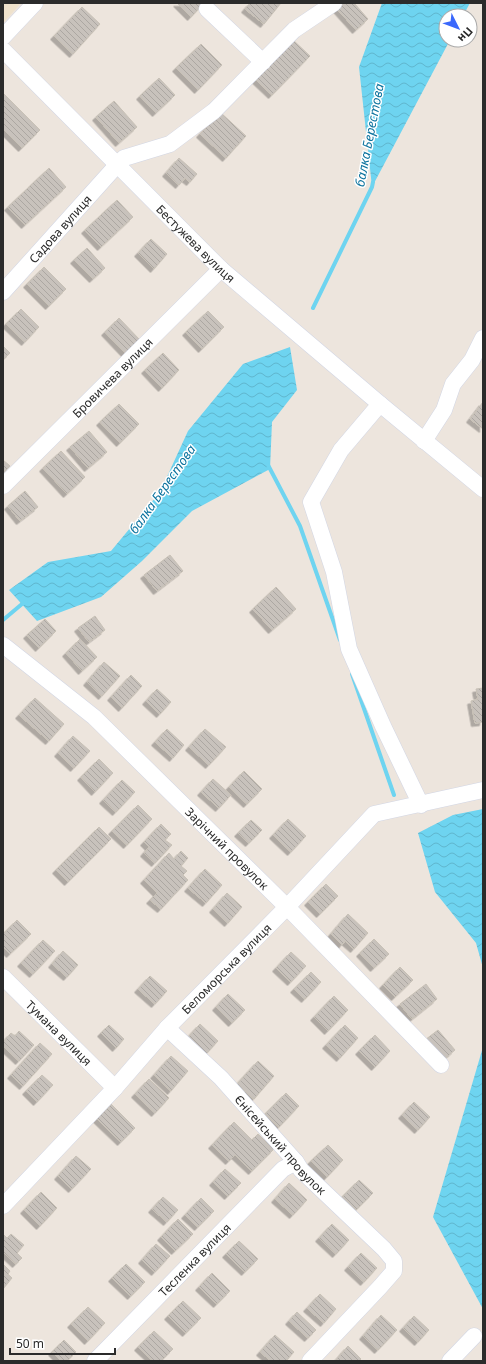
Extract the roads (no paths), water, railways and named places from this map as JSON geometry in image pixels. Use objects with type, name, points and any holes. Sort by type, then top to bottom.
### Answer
[{"type":"street","points":[[3,37],[35,3]]},
{"type":"street","name":"Садова вулиця","points":[[3,292],[124,158],[170,144],[214,111],[294,30],[334,3]]},
{"type":"street","points":[[207,10],[263,62]]},
{"type":"street","name":"Бестужева вулиця","points":[[3,50],[221,269],[483,489]]},
{"type":"street","name":"Бровичева вулиця","points":[[3,486],[221,269]]},
{"type":"street","points":[[424,441],[444,410],[453,384],[472,360],[483,338]]},
{"type":"street","points":[[380,404],[341,450],[311,502],[334,572],[349,649],[383,726],[421,804]]},
{"type":"street","name":"Зарічний провулок","points":[[3,645],[94,716],[287,907],[441,1064]]},
{"type":"street","name":"Беломорська вулиця","points":[[3,1206],[115,1088],[167,1028],[287,907],[374,814],[483,790]]},
{"type":"street","name":"Тумана вулиця","points":[[3,978],[115,1088]]},
{"type":"street","name":"Єнісейський провулок","points":[[167,1028],[221,1078],[296,1162],[301,1170],[384,1249],[394,1261],[394,1271],[310,1361]]},
{"type":"street","name":"Тесленка вулиця","points":[[95,1361],[283,1169],[296,1162]]},
{"type":"street","points":[[450,1361],[474,1336]]},
{"type":"water","points":[[382,3],[470,3],[467,8],[438,8],[438,48],[446,48],[372,187],[359,67]]},
{"type":"water","points":[[290,347],[297,390],[272,422],[270,469],[192,511],[142,561],[101,597],[37,621],[9,590],[48,562],[111,551],[160,492],[188,431],[243,364]]},
{"type":"water","points":[[483,809],[483,968],[476,943],[435,892],[418,833],[453,815]]},
{"type":"water","points":[[483,1047],[483,1309],[433,1217]]},
{"type":"waterway","name":"балка Берестова","points":[[313,308],[372,187],[373,182]]},
{"type":"waterway","points":[[268,465],[300,526],[340,640]]},
{"type":"waterway","name":"балка Берестова","points":[[3,620],[26,602]]},
{"type":"waterway","points":[[352,674],[394,795]]}]
